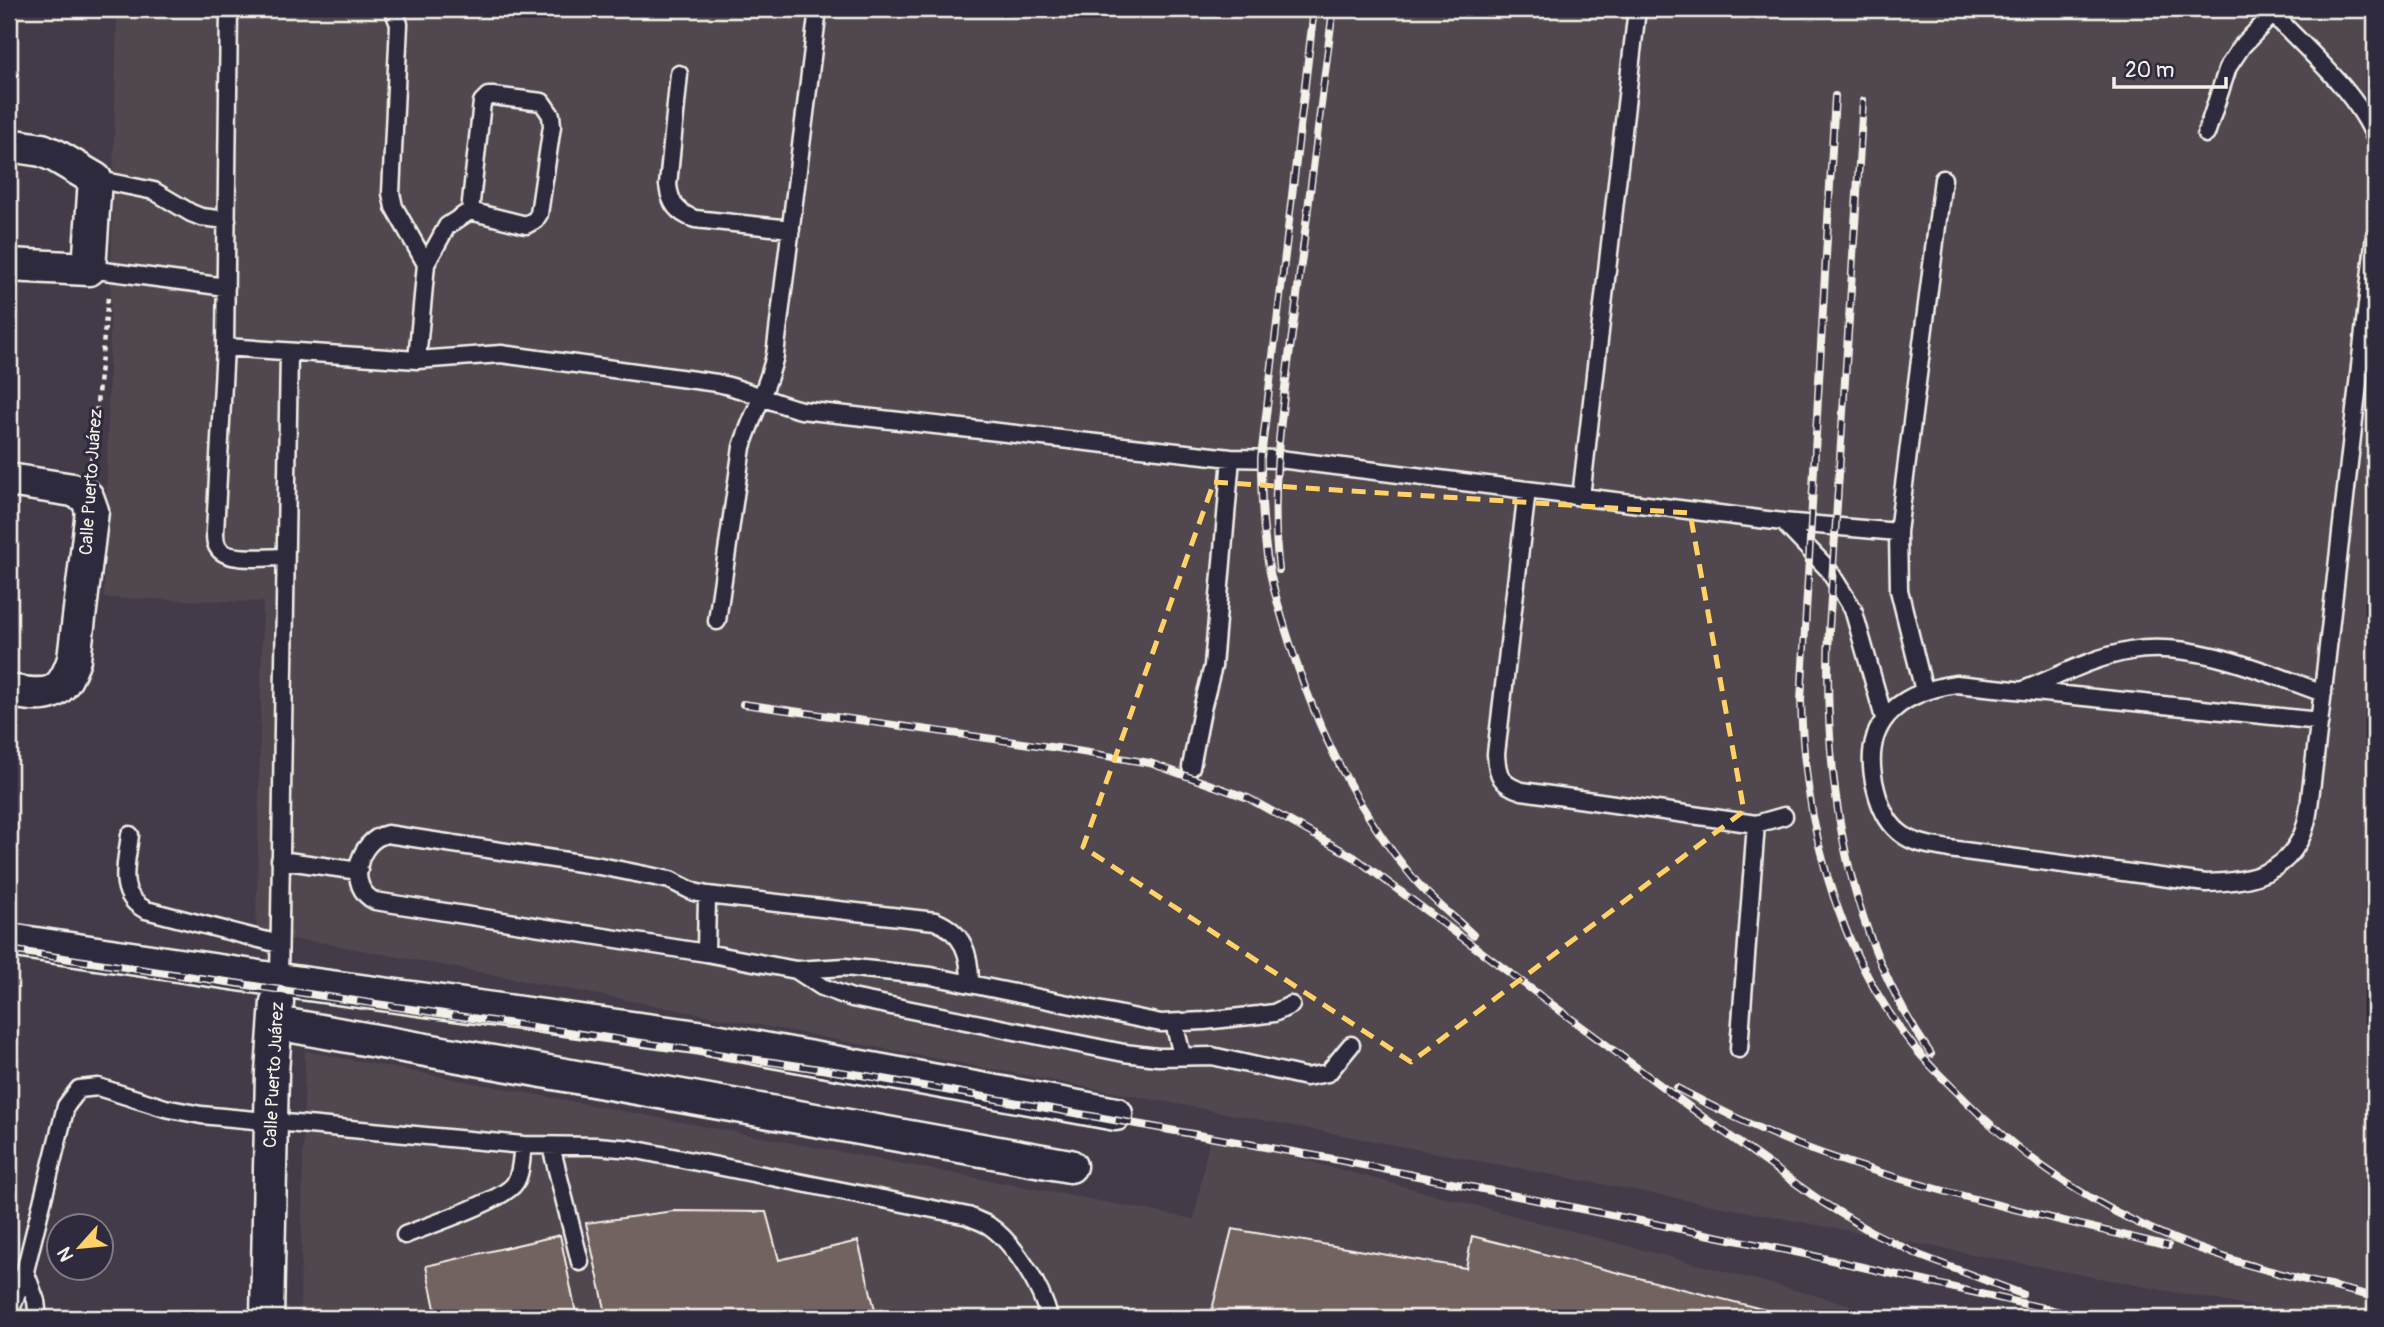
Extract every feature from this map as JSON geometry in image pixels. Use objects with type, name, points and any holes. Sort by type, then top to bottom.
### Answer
[{"type":"street","points":[[9,145],[42,150],[94,178],[99,270],[9,265]]},
{"type":"street","points":[[9,480],[73,490],[87,497]]},
{"type":"street","name":"Calle Puerto Juárez","points":[[9,691],[48,694],[67,680],[74,659],[92,511],[87,497]]},
{"type":"street","name":"Calle Puerto Juárez","points":[[9,940],[279,980],[271,1121],[267,1318]]},
{"type":"street","points":[[279,980],[698,1037],[1116,1114]]},
{"type":"street","points":[[276,1023],[1070,1166]]},
{"type":"lane","points":[[229,9],[225,347],[216,544],[226,555],[235,557],[285,557]]},
{"type":"lane","points":[[393,9],[398,24],[391,194],[394,207],[426,264]]},
{"type":"lane","points":[[717,621],[742,447],[770,379],[775,355],[818,9]]},
{"type":"lane","points":[[1581,497],[1637,9]]},
{"type":"lane","points":[[2206,134],[2228,67],[2271,12],[2355,101],[2370,122],[2375,138]]},
{"type":"lane","points":[[679,74],[668,185],[670,199],[676,208],[695,219],[791,229]]},
{"type":"lane","points":[[416,360],[426,264],[447,226],[470,211],[526,225],[539,214],[552,126],[551,116],[542,102],[488,96],[482,102],[470,211]]},
{"type":"lane","points":[[94,178],[154,191],[201,217],[227,220]]},
{"type":"lane","points":[[1924,691],[1899,590],[1898,532],[1943,179]]},
{"type":"lane","points":[[2320,721],[1956,684],[1924,691],[1906,700],[1884,718],[1874,736],[1872,775],[1888,820],[1903,835],[1949,849],[2206,883],[2254,878],[2287,858],[2298,844],[2306,825],[2320,721],[2375,235]]},
{"type":"lane","points":[[99,270],[226,287]]},
{"type":"lane","points":[[225,347],[416,360],[501,354],[717,383],[739,388],[801,411],[1231,458],[1279,459],[1783,522],[1898,532]]},
{"type":"lane","points":[[279,980],[289,352]]},
{"type":"lane","points":[[1191,767],[1213,666],[1231,458]]},
{"type":"lane","points":[[1527,490],[1496,754],[1497,770],[1501,778],[1509,787],[1522,791],[1756,824],[1784,816]]},
{"type":"lane","points":[[1783,522],[1828,569],[1853,609],[1884,718]]},
{"type":"lane","points":[[2020,691],[2128,651],[2154,649],[2181,651],[2251,667],[2323,693]]},
{"type":"lane","points":[[1739,1049],[1756,824]]},
{"type":"lane","points":[[970,984],[970,963],[961,939],[948,926],[935,920],[707,895],[670,880],[600,866],[387,834],[374,838],[365,847],[359,871],[362,891],[366,897],[375,901],[706,953],[796,970],[868,968],[970,984],[1152,1022],[1174,1023],[1259,1015],[1274,1013],[1291,1005]]},
{"type":"lane","points":[[130,835],[126,889],[135,905],[279,944]]},
{"type":"lane","points":[[280,860],[359,871]]},
{"type":"lane","points":[[706,953],[707,895]]},
{"type":"lane","points":[[796,970],[822,987],[852,998],[1124,1053],[1158,1057],[1212,1056],[1306,1077],[1328,1073],[1351,1045]]},
{"type":"lane","points":[[1174,1023],[1182,1055]]},
{"type":"lane","points":[[9,1315],[25,1271],[66,1106],[79,1089],[98,1087],[165,1108],[201,1115],[523,1144],[632,1149],[968,1216],[989,1226],[1011,1246],[1027,1269],[1049,1318]]},
{"type":"lane","points":[[405,1235],[510,1189],[519,1175],[523,1144]]},
{"type":"lane","points":[[551,1146],[580,1262]]},
{"type":"lane","points":[[25,1271],[36,1301],[38,1318]]},
{"type":"path","name":"Calle Puerto Juárez","points":[[87,497],[99,270]]},
{"type":"highlighted area","points":[[1214,482],[1690,513],[1744,811],[1411,1062],[1083,847]]},
{"type":"shaded area","points":[[117,9],[2375,9],[2375,1318],[2311,1318],[324,943],[256,935],[263,602],[104,598]]},
{"type":"shaded area","points":[[305,1051],[1194,1219],[1210,1135],[1900,1318],[300,1318]]},
{"type":"building","points":[[674,1211],[766,1212],[779,1260],[858,1241],[877,1318],[607,1318],[586,1223]]},
{"type":"building","points":[[1232,1229],[1466,1268],[1472,1236],[1798,1318],[1210,1318]]},
{"type":"building","points":[[560,1235],[577,1318],[437,1318],[426,1266]]},
{"type":"railway","points":[[1314,9],[1261,458],[1267,558],[1286,631],[1309,697],[1354,793],[1415,880],[1473,935]]},
{"type":"railway","points":[[1279,570],[1276,476],[1333,9]]},
{"type":"railway","points":[[1835,96],[1801,701],[1808,789],[1827,875],[1841,917],[1858,958],[1879,997],[1911,1043],[1965,1100],[2036,1162],[2074,1188],[2153,1230],[2196,1248],[2286,1275]]},
{"type":"railway","points":[[1863,101],[1829,629],[1830,740],[1845,850],[1859,904],[1878,956],[1901,1006],[1931,1054]]},
{"type":"railway","points":[[743,704],[1150,763],[1248,798],[1354,857],[1703,1117],[1822,1202],[1870,1231],[1921,1256],[2022,1294]]},
{"type":"railway","points":[[9,950],[861,1075],[1333,1159],[1805,1254],[2087,1318]]},
{"type":"railway","points":[[1677,1088],[1767,1132],[1865,1168],[1994,1204],[2168,1246]]},
{"type":"railway","points":[[2277,1273],[2375,1297]]}]
